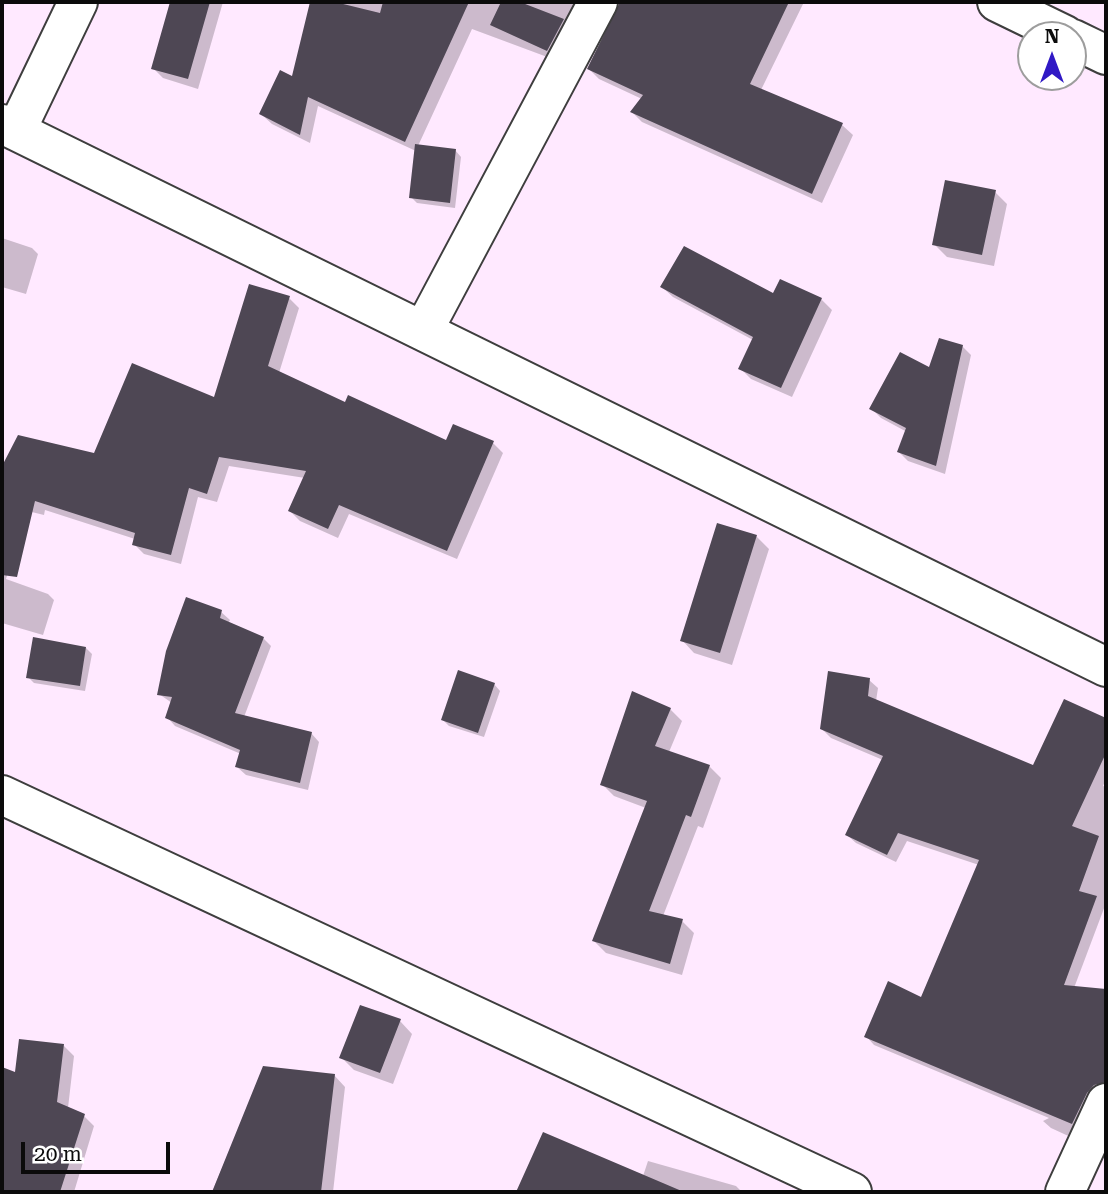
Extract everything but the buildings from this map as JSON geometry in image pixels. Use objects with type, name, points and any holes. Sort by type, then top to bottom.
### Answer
[{"type":"street","points":[[78,2],[9,128],[1106,667]]},
{"type":"street","points":[[423,331],[598,2]]},
{"type":"street","points":[[997,2],[1036,21]]},
{"type":"street","points":[[1087,46],[1106,55]]},
{"type":"street","points":[[2,795],[852,1192]]},
{"type":"street","points":[[1065,1192],[1106,1103]]}]
